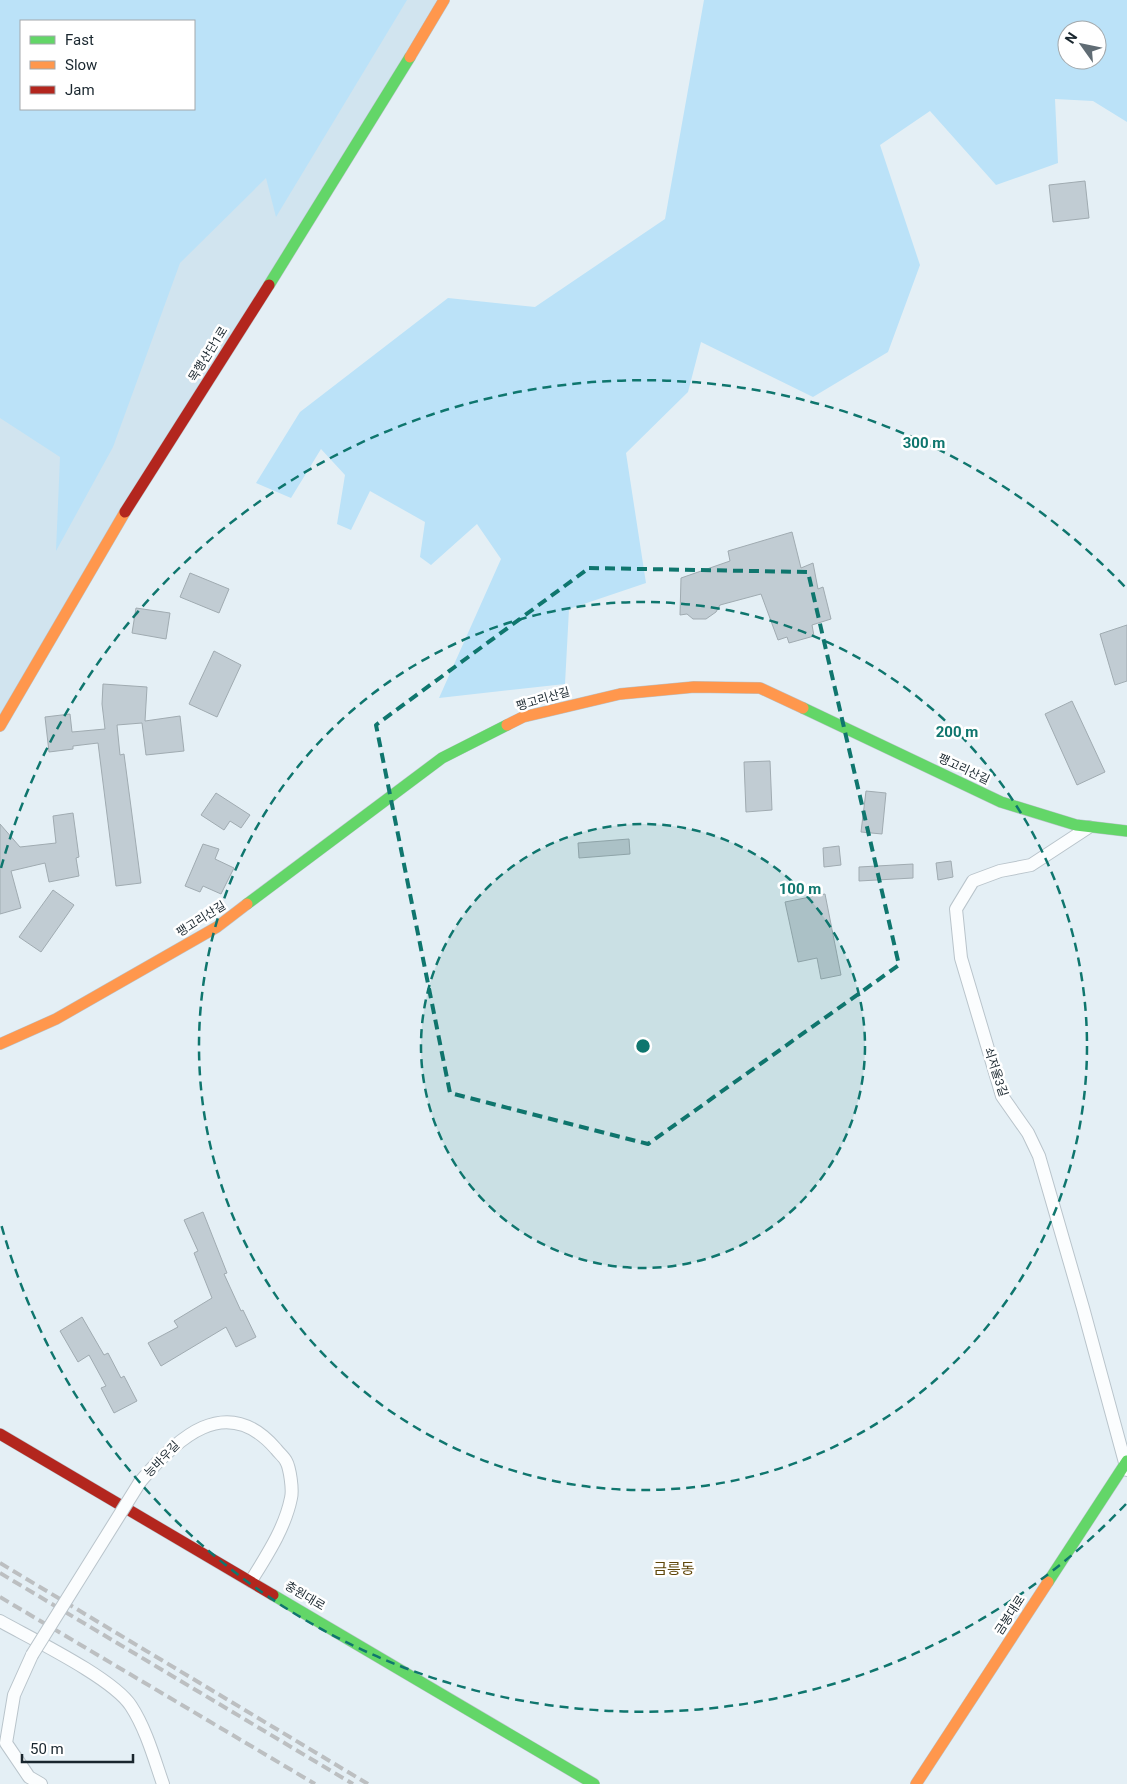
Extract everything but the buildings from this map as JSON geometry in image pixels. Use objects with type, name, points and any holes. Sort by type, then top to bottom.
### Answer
[{"type":"street","name":"목행산단1로","points":[[0,726],[114,529],[361,139],[444,0]]},
{"type":"street","name":"팽고리산길","points":[[0,1044],[56,1020],[217,927],[442,758],[523,717],[620,694],[694,687],[760,688],[1001,802],[1090,827],[1127,831]]},
{"type":"street","name":"쇠저울3길","points":[[1090,827],[1031,865],[1000,871],[973,881],[956,909],[961,958],[1002,1096],[1028,1133],[1039,1156],[1084,1308],[1126,1465]]},
{"type":"street","name":"능바우길","points":[[41,1784],[29,1777],[6,1743],[14,1694],[32,1655],[140,1482],[166,1452],[188,1434],[214,1425],[237,1422],[263,1434],[287,1462],[292,1497],[276,1541],[251,1581]]},
{"type":"street","name":"충원대로","points":[[0,1434],[594,1784]]},
{"type":"street","name":"금봉대로","points":[[916,1784],[1126,1465]]},
{"type":"street","points":[[0,1621],[96,1676],[123,1696],[138,1718],[163,1784]]},
{"type":"highlighted area","points":[[589,568],[808,572],[899,965],[648,1144],[450,1093],[376,725]]},
{"type":"shaded area","points":[[0,0],[437,0],[0,732]]},
{"type":"shaded area","points":[[0,0],[407,0],[276,217],[266,178],[180,263],[113,447],[56,551],[60,457],[0,418]]},
{"type":"shaded area","points":[[704,0],[1127,0],[1127,122],[1093,101],[1055,99],[1058,163],[996,185],[930,111],[880,145],[920,265],[888,352],[813,397],[701,342],[688,392],[626,453],[646,583],[569,609],[565,684],[439,698],[501,559],[477,524],[431,565],[420,557],[425,522],[370,491],[351,530],[337,524],[345,475],[321,449],[291,498],[256,483],[300,412],[448,298],[535,307],[665,219]]},
{"type":"railway","points":[[0,1563],[368,1784]]},
{"type":"railway","points":[[0,1573],[353,1784]]},
{"type":"railway","points":[[0,1597],[315,1784]]},
{"type":"traffic: fast","points":[[269,285],[410,57]]},
{"type":"traffic: fast","points":[[803,708],[1001,802],[1076,825],[1127,831]]},
{"type":"traffic: fast","points":[[247,904],[442,758],[507,725]]},
{"type":"traffic: fast","points":[[1048,1582],[1127,1461]]},
{"type":"traffic: fast","points":[[273,1595],[594,1784]]},
{"type":"traffic: slow","points":[[410,57],[444,0]]},
{"type":"traffic: slow","points":[[0,726],[125,512]]},
{"type":"traffic: slow","points":[[507,725],[523,717],[620,694],[694,687],[760,688],[803,708]]},
{"type":"traffic: slow","points":[[0,1044],[56,1019],[217,927],[247,904]]},
{"type":"traffic: slow","points":[[916,1784],[1048,1582]]},
{"type":"traffic: jam","points":[[125,512],[269,285]]},
{"type":"traffic: jam","points":[[0,1434],[273,1595]]},
{"type":"district","name":"금릉동","points":[[674,1569]]}]
